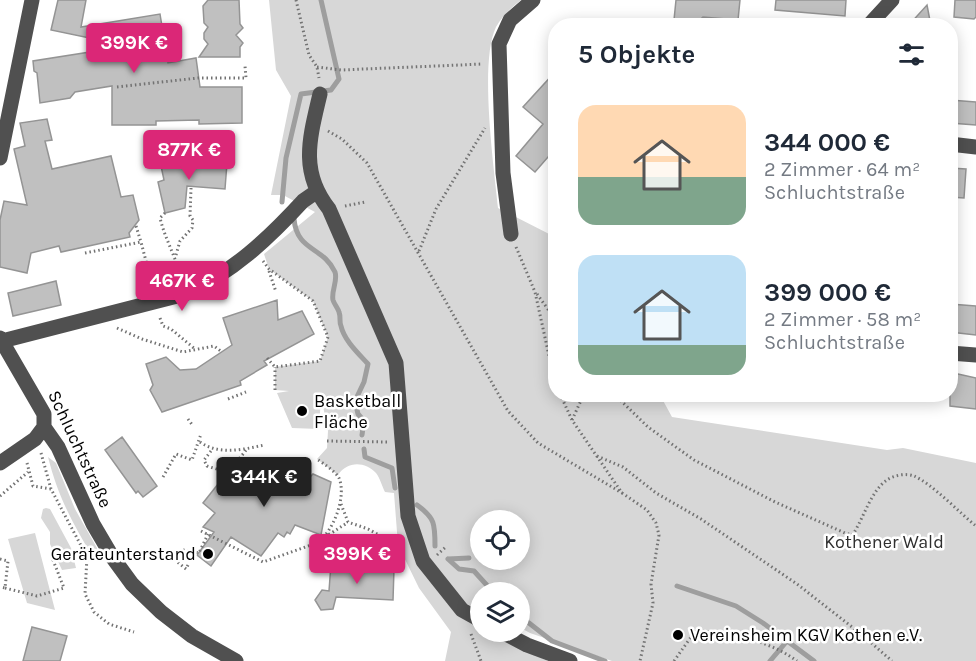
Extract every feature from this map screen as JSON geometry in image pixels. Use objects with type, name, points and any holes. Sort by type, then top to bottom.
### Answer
[{"type":"street","points":[[0,158],[32,0]]},
{"type":"street","points":[[511,234],[503,173],[499,44],[510,20],[533,0]]},
{"type":"street","points":[[875,18],[892,0]]},
{"type":"street","points":[[320,90],[309,141],[310,167],[316,192],[329,209],[396,363],[408,516],[423,561],[462,610],[470,614]]},
{"type":"street","points":[[958,145],[976,147]]},
{"type":"street","name":"Schluchtstraße","points":[[237,661],[184,630],[132,584],[93,524],[58,447],[35,438],[44,414],[1,339],[157,302],[185,294],[213,282],[236,266],[303,201],[316,192]]},
{"type":"street","points":[[958,354],[976,355]]},
{"type":"street","points":[[0,463],[35,438]]},
{"type":"street","points":[[521,642],[570,661]]},
{"type":"path","points":[[296,0],[309,55],[317,67],[320,90]]},
{"type":"path","points":[[317,67],[341,70],[499,63]]},
{"type":"path","points":[[117,87],[198,78],[246,78],[245,66]]},
{"type":"path","points":[[419,251],[436,209],[502,100]]},
{"type":"path","points":[[342,139],[367,163],[508,411],[538,443],[622,493],[647,510],[656,523],[659,535],[651,584],[653,603],[640,661]]},
{"type":"path","points":[[176,257],[180,241],[192,228],[191,188]]},
{"type":"path","points":[[165,213],[160,218],[164,236],[176,257],[185,294]]},
{"type":"path","points":[[136,226],[163,327],[171,329],[195,349]]},
{"type":"path","points":[[511,234],[536,292],[548,349]]},
{"type":"path","points":[[85,253],[141,242]]},
{"type":"path","points":[[256,248],[269,269],[276,292]]},
{"type":"path","points":[[269,269],[313,301],[328,337],[320,361],[275,367]]},
{"type":"path","points":[[536,292],[548,309]]},
{"type":"path","points":[[92,317],[142,339],[183,352],[214,346],[222,352]]},
{"type":"path","points":[[267,358],[275,367],[275,390]]},
{"type":"path","points":[[228,399],[246,392]]},
{"type":"path","points":[[564,402],[572,420],[622,493]]},
{"type":"path","points":[[572,420],[580,402]]},
{"type":"path","points":[[622,402],[648,427],[694,460],[775,502],[845,533],[852,535],[886,480],[904,475],[914,476],[924,483],[976,526]]},
{"type":"path","points":[[188,420],[193,426]]},
{"type":"path","points":[[163,477],[176,454],[192,460],[201,434]]},
{"type":"path","points":[[35,438],[28,472],[33,486],[51,489]]},
{"type":"path","points":[[35,438],[41,451],[51,489],[87,557],[84,594],[94,612],[109,624],[134,632]]},
{"type":"path","points":[[327,441],[401,443]]},
{"type":"path","points":[[199,442],[211,450],[247,449],[264,445]]},
{"type":"path","points":[[230,470],[247,449]]},
{"type":"path","points":[[211,450],[204,460],[207,466],[223,471],[238,471],[238,479]]},
{"type":"path","points":[[597,456],[623,467],[656,493],[701,519],[797,584],[892,661]]},
{"type":"path","points":[[317,459],[338,475],[342,488],[340,502],[324,538]]},
{"type":"path","points":[[0,496],[28,472]]},
{"type":"path","points":[[340,502],[348,522],[368,529],[390,541],[393,552],[389,558]]},
{"type":"path","points":[[201,531],[263,562],[324,538],[348,522]]},
{"type":"path","points":[[188,565],[186,569],[175,560],[183,550],[199,553],[208,534]]},
{"type":"path","points":[[0,559],[8,561],[2,588],[37,596],[63,588],[53,560],[53,549]]},
{"type":"path","points":[[370,560],[389,558],[423,561]]},
{"type":"path","points":[[674,661],[696,630],[736,636],[774,647],[797,661]]},
{"type":"green space","name":"Kothener Wald","points":[[269,0],[521,0],[498,23],[491,43],[489,115],[498,208],[548,233],[548,402],[664,402],[672,417],[887,450],[903,448],[976,463],[976,661],[612,661],[530,633],[530,582],[470,582],[470,642],[509,642],[548,661],[445,661],[451,632],[419,588],[398,545],[394,493],[385,492],[376,473],[367,466],[351,465],[338,475],[317,459],[327,448],[328,431],[321,396],[319,429],[292,428],[277,393],[289,391],[275,390],[275,367],[320,361],[328,337],[313,301],[269,269],[264,254],[315,212],[283,195],[271,195],[291,96],[276,70]]},
{"type":"green space","points":[[48,457],[56,463],[75,509],[97,548],[94,559],[67,510],[56,485]]},
{"type":"green space","points":[[43,509],[50,509],[71,548],[76,568],[62,570],[50,544],[50,532],[41,518]]},
{"type":"green space","points":[[35,533],[55,610],[27,603],[8,539]]},
{"type":"building","points":[[58,0],[86,0],[81,27],[160,14],[168,63],[196,58],[200,87],[242,87],[242,123],[199,124],[199,120],[156,121],[156,125],[112,125],[112,86],[75,92],[70,98],[40,103],[37,73],[34,71],[33,61],[128,46],[51,30]]},
{"type":"building","points":[[208,0],[239,0],[240,24],[243,28],[236,35],[243,43],[240,47],[240,57],[199,57],[208,44],[204,39],[204,33],[208,27],[204,23],[203,6]]},
{"type":"building","points":[[676,0],[740,0],[738,18],[674,18]]},
{"type":"building","points":[[776,0],[846,0],[845,16],[775,10]]},
{"type":"building","points":[[955,0],[976,0],[976,17],[974,19],[954,17]]},
{"type":"building","points":[[927,5],[929,18],[915,18]]},
{"type":"building","points":[[548,80],[548,157],[535,172],[516,156],[543,124],[523,107]]},
{"type":"building","points":[[958,101],[976,102],[976,125],[958,124]]},
{"type":"building","points":[[47,119],[52,140],[45,141],[52,169],[111,156],[121,197],[133,195],[139,220],[129,233],[130,237],[61,252],[59,246],[31,253],[27,273],[0,267],[0,220],[4,201],[27,205],[14,149],[25,146],[20,123]]},
{"type":"building","points":[[188,160],[227,163],[225,189],[187,186],[185,208],[165,213],[158,182],[164,180],[161,166]]},
{"type":"building","points":[[958,168],[966,169],[964,198],[958,198]]},
{"type":"building","points":[[56,281],[61,305],[13,316],[8,293]]},
{"type":"building","points":[[277,300],[278,320],[302,311],[314,334],[264,361],[267,365],[240,381],[241,385],[162,412],[150,390],[153,385],[146,364],[166,357],[180,370],[196,369],[232,345],[223,318]]},
{"type":"building","points":[[958,305],[976,306],[976,335],[958,333]]},
{"type":"building","points":[[958,374],[976,378],[976,409],[950,406],[950,402],[958,402]]},
{"type":"building","points":[[122,437],[157,486],[143,497],[138,491],[136,493],[105,450]]},
{"type":"building","points":[[272,460],[308,479],[313,474],[331,482],[321,535],[295,525],[290,534],[287,532],[284,537],[278,533],[261,556],[231,537],[211,566],[197,555],[214,532],[203,527],[215,513],[203,503],[222,479],[226,482],[249,477],[253,464],[258,463],[269,468]]},
{"type":"building","points":[[331,564],[394,569],[393,600],[336,597],[333,609],[321,610],[315,600],[322,590],[329,591]]},
{"type":"building","points":[[32,627],[67,636],[60,661],[23,661]]},
{"type":"waterway","points":[[282,202],[286,158],[301,94],[331,90],[339,79],[321,0]]},
{"type":"waterway","points":[[294,219],[300,238],[324,257],[335,272],[333,300],[340,314],[340,323],[345,336],[368,364],[364,382],[355,401],[358,414],[364,421],[362,435]]},
{"type":"waterway","points":[[364,449],[365,457],[392,468],[395,488]]},
{"type":"waterway","points":[[417,505],[433,522],[435,546]]},
{"type":"waterway","points":[[448,559],[469,558]]},
{"type":"waterway","points":[[448,559],[459,569],[474,571],[484,582]]},
{"type":"waterway","points":[[677,586],[736,606],[814,661]]},
{"type":"waterway","points":[[530,624],[552,641],[605,661]]},
{"type":"waterway","points":[[770,661],[787,641]]},
{"type":"place","name":"Basketball Fläche","points":[[302,411]]},
{"type":"place","name":"Geräteunterstand","points":[[208,554]]},
{"type":"place","name":"Vereinsheim KGV Kothen e.V.","points":[[678,635]]}]
